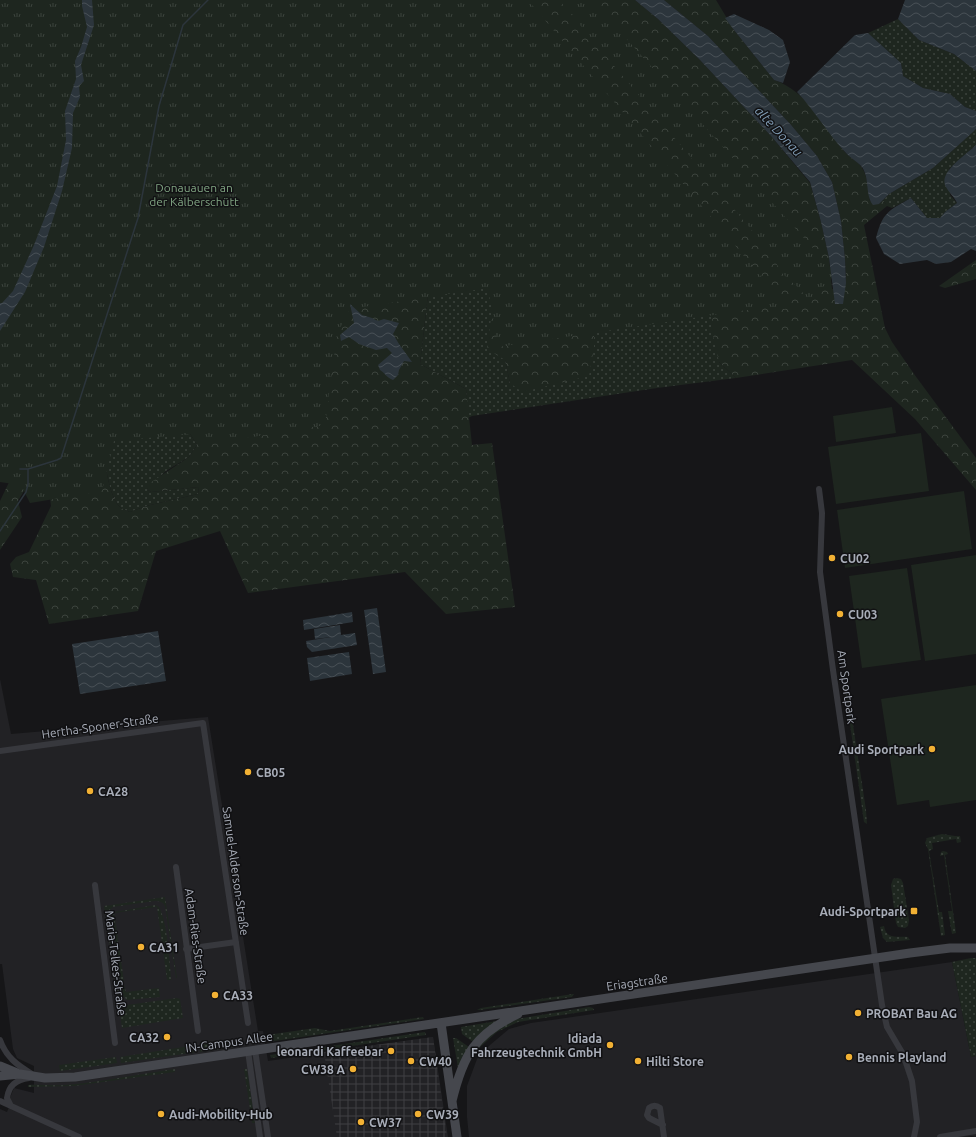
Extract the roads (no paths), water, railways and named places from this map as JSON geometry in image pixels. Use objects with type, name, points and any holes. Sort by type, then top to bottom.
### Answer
[{"type":"street","name":"Am Sportpark","points":[[819,489],[822,513],[820,572],[882,1005],[887,1027],[903,1054],[912,1081],[917,1122],[914,1137]]},
{"type":"street","name":"Hertha-Sponer-Straße","points":[[0,750],[203,722]]},
{"type":"street","name":"Samuel-Alderson-Straße","points":[[203,722],[248,1023]]},
{"type":"street","name":"Adam-Ries-Straße","points":[[176,867],[198,1031]]},
{"type":"street","name":"Maria-Telkes-Straße","points":[[95,885],[115,1043]]},
{"type":"street","points":[[186,950],[236,942]]},
{"type":"street","name":"Eriagstraße","points":[[441,1023],[876,958],[950,948],[976,948]]},
{"type":"street","points":[[452,1101],[460,1069],[473,1046],[494,1027],[527,1010]]},
{"type":"street","points":[[441,1023],[457,1137]]},
{"type":"street","name":"IN-Campus Allee","points":[[0,1066],[20,1074],[36,1077],[75,1077],[441,1023]]},
{"type":"street","points":[[0,1040],[9,1058],[36,1077]]},
{"type":"street","points":[[252,1051],[260,1137]]},
{"type":"street","points":[[252,1051],[268,1137]]},
{"type":"street","name":"IN-Campus Allee","points":[[0,1076],[20,1074]]},
{"type":"street","points":[[11,1106],[7,1098],[12,1085],[21,1079],[36,1077]]},
{"type":"street","points":[[0,1101],[79,1137]]},
{"type":"street","points":[[663,1126],[664,1137]]},
{"type":"street","points":[[940,1137],[976,1132]]},
{"type":"water","points":[[82,0],[92,0],[94,25],[81,65],[84,81],[79,86],[80,97],[73,113],[72,148],[62,191],[44,247],[25,292],[0,331],[0,303],[2,303],[13,291],[34,245],[57,186],[66,140],[65,111],[76,79],[75,61],[87,27]]},
{"type":"water","name":"alte Donau","points":[[635,0],[664,0],[708,36],[792,126],[817,156],[832,182],[841,221],[846,283],[843,304],[835,304],[829,258],[810,182],[771,136],[700,60],[658,19]]},
{"type":"water","points":[[905,0],[976,0],[976,71],[954,54],[919,40],[898,19]]},
{"type":"water","points":[[734,14],[769,30],[783,40],[790,62],[783,83],[774,80],[725,18]]},
{"type":"water","points":[[868,33],[901,63],[903,76],[923,88],[950,94],[965,107],[976,111],[976,129],[973,132],[933,168],[889,194],[879,204],[873,205],[869,197],[866,177],[862,167],[839,146],[797,92],[855,35]]},
{"type":"water","points":[[976,145],[976,251],[971,249],[951,262],[936,264],[927,260],[900,264],[884,254],[876,238],[884,217],[897,206],[911,198],[927,218],[940,218],[957,203],[945,185],[946,174],[955,163]]},
{"type":"water","points":[[350,304],[362,315],[378,321],[384,319],[399,323],[393,334],[412,362],[404,361],[398,375],[393,380],[380,370],[378,365],[392,353],[387,348],[376,350],[359,344],[349,337],[341,341],[340,335],[354,323]]},
{"type":"water","points":[[377,608],[386,672],[373,674],[364,610]]},
{"type":"water","points":[[352,612],[353,622],[304,630],[303,620]]},
{"type":"water","points":[[340,625],[341,635],[355,633],[357,645],[312,652],[307,647],[306,641],[331,637],[315,639],[314,629]]},
{"type":"water","points":[[158,631],[166,681],[80,694],[72,644]]},
{"type":"water","points":[[349,652],[352,674],[310,681],[307,658]]},
{"type":"waterway","points":[[20,469],[28,469],[61,458],[138,218],[159,106],[183,25],[208,0]]},
{"type":"waterway","points":[[0,531],[26,492],[28,484],[28,470]]},
{"type":"place","name":"CU02","points":[[832,558]]},
{"type":"place","name":"CU03","points":[[840,614]]},
{"type":"place","name":"Audi Sportpark","points":[[932,749]]},
{"type":"place","name":"CB05","points":[[248,772]]},
{"type":"place","name":"CA28","points":[[90,791]]},
{"type":"place","name":"Audi-Sportpark","points":[[914,911]]},
{"type":"place","name":"CA31","points":[[141,947]]},
{"type":"place","name":"CA33","points":[[215,995]]},
{"type":"place","name":"PROBAT Bau AG","points":[[858,1013]]},
{"type":"place","name":"CA32","points":[[167,1037]]},
{"type":"place","name":"Idiada Fahrzeugtechnik GmbH","points":[[610,1045]]},
{"type":"place","name":"leonardi Kaffeebar","points":[[391,1051]]},
{"type":"place","name":"Bennis Playland","points":[[849,1057]]},
{"type":"place","name":"CW40","points":[[411,1061]]},
{"type":"place","name":"Hilti Store","points":[[638,1061]]},
{"type":"place","name":"CW38 A","points":[[353,1069]]},
{"type":"place","name":"Audi-Mobility-Hub","points":[[161,1114]]},
{"type":"place","name":"CW39","points":[[418,1114]]},
{"type":"place","name":"CW37","points":[[361,1122]]},
{"type":"park label","name":"Donauauen an der Kälberschütt","points":[[194,194]]}]
